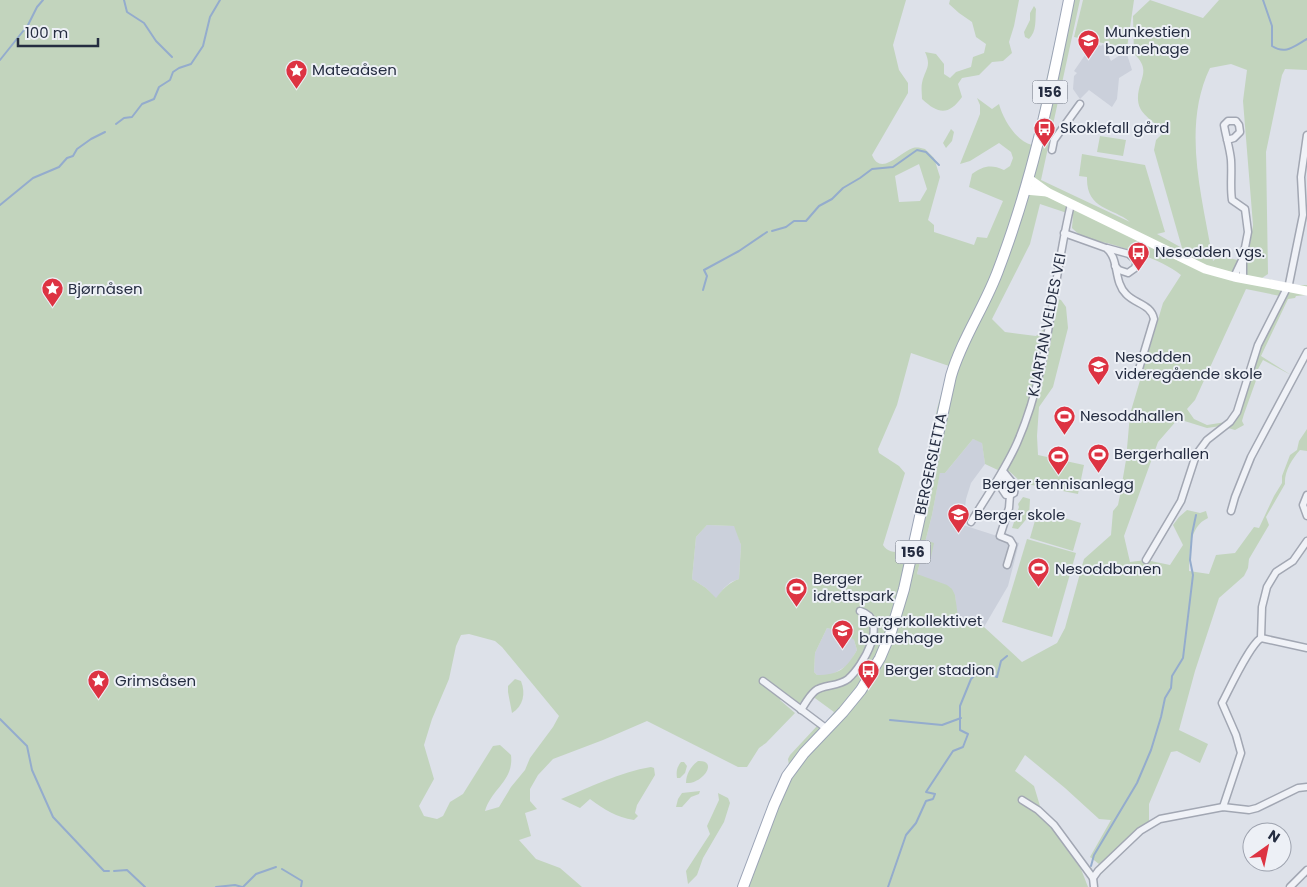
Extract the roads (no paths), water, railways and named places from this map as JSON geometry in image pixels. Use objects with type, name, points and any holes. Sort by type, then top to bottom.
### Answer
[{"type":"main road","name":"156","points":[[1027,184],[1048,104],[1070,0]]},
{"type":"main road","points":[[1027,184],[1192,263],[1238,278],[1307,291]]},
{"type":"main road","name":"BERGERSLETTA","points":[[743,887],[787,776],[804,753],[866,683],[892,632],[904,589],[951,376],[960,351],[996,278],[1027,184]]},
{"type":"street","points":[[1052,150],[1054,140],[1080,104]]},
{"type":"street","points":[[1146,560],[1181,502],[1196,455],[1207,440],[1230,422],[1237,412],[1258,345],[1287,288],[1303,215],[1301,177],[1307,135]]},
{"type":"street","points":[[1227,140],[1231,159],[1232,178],[1230,189],[1232,200],[1245,209],[1248,232],[1238,278]]},
{"type":"street","name":"KJARTAN VELDES VEI","points":[[971,522],[1004,473],[1018,442],[1034,396],[1051,317],[1058,263],[1071,204]]},
{"type":"street","name":"KJARTAN VELDES VEI","points":[[1064,234],[1129,254],[1137,261],[1136,266],[1131,272],[1123,272],[1115,266]]},
{"type":"street","points":[[1106,248],[1113,257],[1117,280],[1124,292],[1151,311],[1154,317],[1139,369]]},
{"type":"street","points":[[1231,511],[1251,457],[1307,352]]},
{"type":"street","points":[[1004,473],[1016,488],[1014,494],[1006,495],[1002,489],[1004,473]]},
{"type":"street","points":[[1007,565],[1013,545],[1010,540],[1000,536],[1009,508],[1010,495]]},
{"type":"street","points":[[1307,495],[1302,505],[1307,516]]},
{"type":"street","points":[[1223,807],[1241,753],[1236,735],[1222,703],[1261,638],[1262,607],[1267,588],[1276,572],[1293,561],[1307,541]]},
{"type":"street","points":[[801,710],[817,690],[843,683],[862,663],[874,636],[870,618],[860,611]]},
{"type":"street","points":[[1261,638],[1307,648]]},
{"type":"street","points":[[763,681],[827,729]]},
{"type":"street","points":[[1093,878],[1140,831],[1160,819],[1223,807],[1249,810],[1298,788],[1307,787]]},
{"type":"street","points":[[1022,800],[1043,814],[1054,825],[1093,878],[1094,887]]},
{"type":"street","points":[[1290,887],[1307,870]]},
{"type":"waterway","points":[[0,60],[28,25],[37,7],[43,0]]},
{"type":"waterway","points":[[124,0],[127,12],[144,23],[156,41],[172,57]]},
{"type":"waterway","points":[[116,124],[124,118],[132,117],[142,104],[154,99],[159,87],[170,80],[173,72],[191,64],[203,46],[210,17],[220,0]]},
{"type":"waterway","points":[[1263,0],[1272,26],[1272,46],[1277,49],[1286,50],[1307,39]]},
{"type":"waterway","points":[[0,205],[33,178],[59,167],[67,158],[73,156],[77,149],[105,132]]},
{"type":"waterway","points":[[772,231],[786,227],[794,221],[806,221],[819,206],[832,199],[843,188],[872,169],[893,167],[917,150],[926,152],[939,165]]},
{"type":"waterway","points":[[703,290],[707,276],[704,270],[739,251],[767,232]]},
{"type":"waterway","points":[[1091,866],[1094,855],[1137,783],[1151,750],[1165,698],[1171,688],[1172,676],[1183,658],[1193,575],[1190,560],[1196,515]]},
{"type":"waterway","points":[[888,887],[906,835],[916,823],[926,801],[933,799],[935,794],[926,792],[953,751],[963,747],[968,734],[960,730],[960,706],[971,679],[980,670],[997,677],[1001,661],[1007,656]]},
{"type":"waterway","points":[[890,720],[942,725],[961,718]]},
{"type":"waterway","points":[[0,719],[27,746],[32,770],[53,817],[104,871],[109,871]]},
{"type":"waterway","points":[[243,887],[256,874],[276,867]]},
{"type":"waterway","points":[[282,869],[302,881],[301,887]]},
{"type":"waterway","points":[[114,871],[127,870],[145,887]]},
{"type":"waterway","points":[[216,887],[235,885],[242,887]]},
{"type":"place","name":"Munkestien barnehage","points":[[1089,60]]},
{"type":"place","name":"Mateaåsen","points":[[296,89]]},
{"type":"place","name":"Skoklefall gård","points":[[1044,147]]},
{"type":"place","name":"Nesodden vgs.","points":[[1139,271]]},
{"type":"place","name":"Bjørnåsen","points":[[52,308]]},
{"type":"place","name":"Nesodden videregående skole","points":[[1099,385]]},
{"type":"place","name":"Nesoddhallen","points":[[1064,435]]},
{"type":"place","name":"Bergerhallen","points":[[1098,473]]},
{"type":"place","name":"Berger tennisanlegg","points":[[1058,475]]},
{"type":"place","name":"Berger skole","points":[[958,534]]},
{"type":"place","name":"Nesoddbanen","points":[[1039,588]]},
{"type":"place","name":"Berger idrettspark","points":[[797,607]]},
{"type":"place","name":"Bergerkollektivet barnehage","points":[[843,649]]},
{"type":"place","name":"Berger stadion","points":[[869,689]]},
{"type":"place","name":"Grimsåsen","points":[[99,700]]}]
